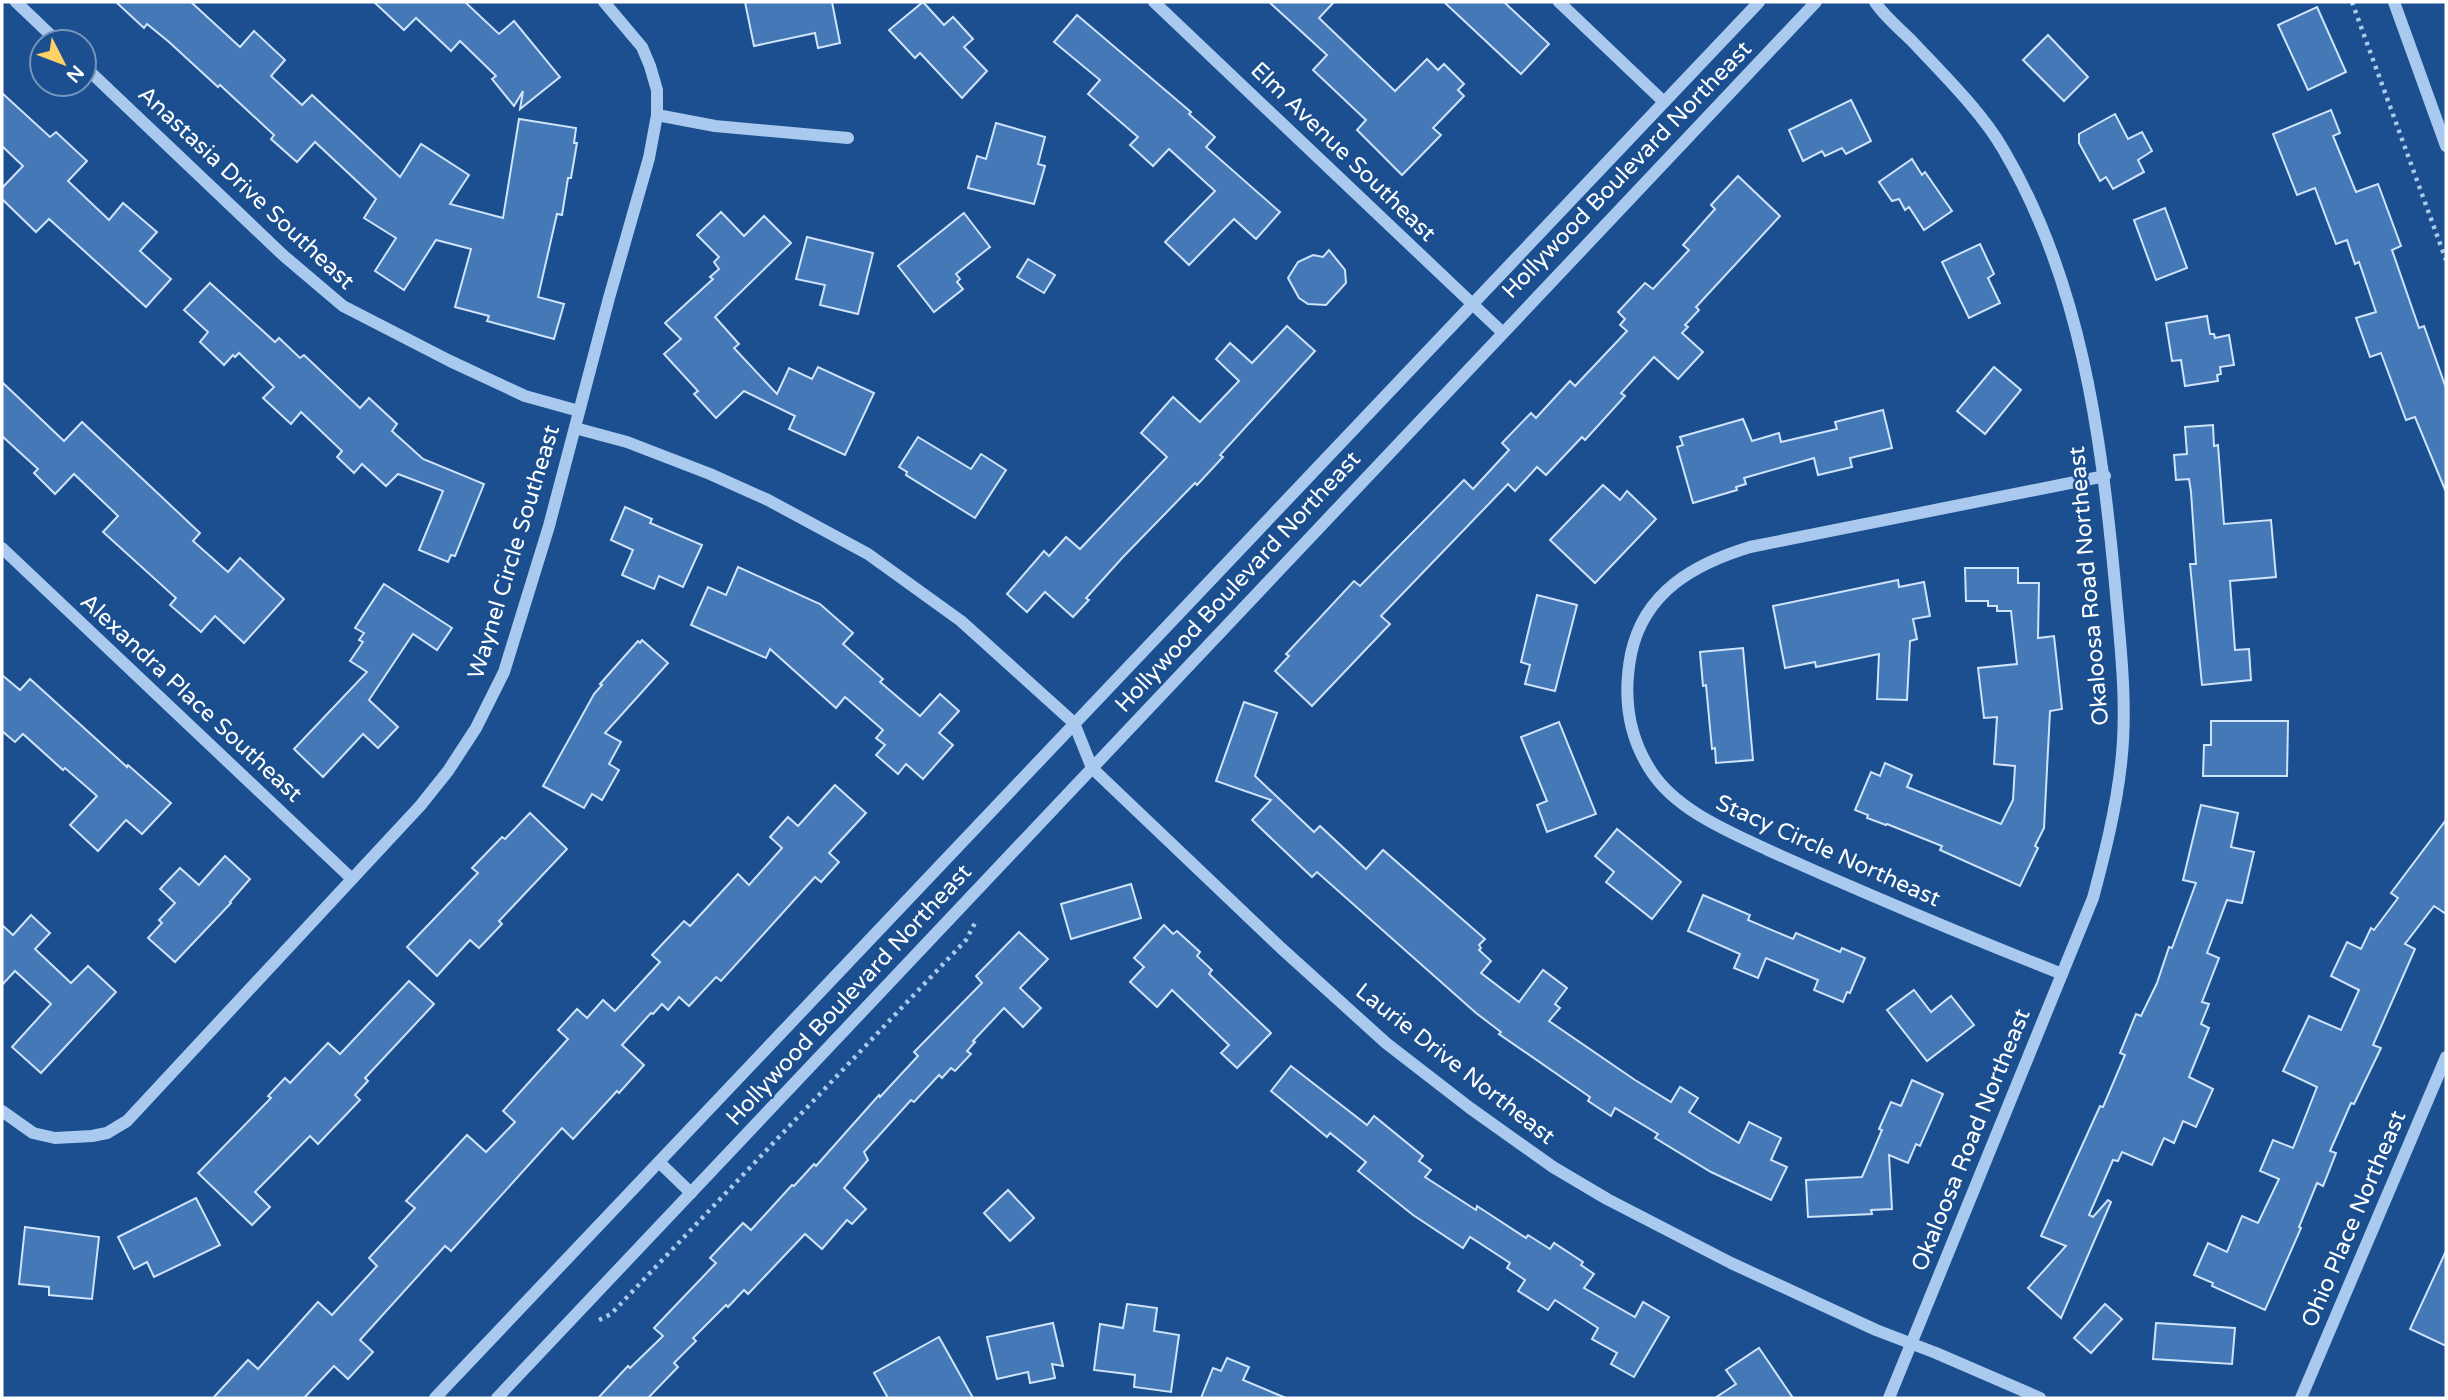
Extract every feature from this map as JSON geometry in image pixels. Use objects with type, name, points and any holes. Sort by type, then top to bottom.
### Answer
[{"type":"street","points":[[16,2],[43,28]]},
{"type":"street","name":"Waynel Circle Southeast","points":[[2,1111],[33,1133],[55,1138],[107,1133],[127,1121],[420,806],[476,729],[505,672],[549,526],[649,158],[657,115],[657,90],[642,47],[604,2]]},
{"type":"street","name":"Elm Avenue Southeast","points":[[1154,2],[1502,332]]},
{"type":"street","points":[[1559,2],[1664,102]]},
{"type":"street","name":"Hollywood Boulevard Northeast","points":[[435,1398],[1759,2]]},
{"type":"street","name":"Hollywood Boulevard Northeast","points":[[496,1398],[1816,2]]},
{"type":"street","name":"Okaloosa Road Northeast","points":[[1875,2],[1961,95],[2001,145],[2027,190],[2066,290],[2085,364],[2105,476],[2124,717],[2121,763],[2111,830],[2093,898],[1889,1398]]},
{"type":"street","points":[[2394,2],[2446,146]]},
{"type":"street","name":"Anastasia Drive Southeast","points":[[98,79],[284,256],[344,306],[450,361],[526,396],[579,411]]},
{"type":"street","points":[[657,115],[715,126],[848,138]]},
{"type":"street","points":[[575,428],[627,442],[710,474],[768,500],[868,554],[961,621],[1074,723],[1092,768]]},
{"type":"street","name":"Stacy Circle Northeast","points":[[2062,974],[1816,872],[1718,826],[1685,807],[1652,773],[1639,747],[1629,717],[1626,679],[1636,636],[1643,620],[1662,595],[1691,570],[1720,556],[1750,547],[2105,476]]},
{"type":"street","name":"Alexandra Place Southeast","points":[[2,548],[352,879]]},
{"type":"street","name":"Laurie Drive Northeast","points":[[1092,768],[1272,939],[1377,1034],[1470,1108],[1553,1167],[1607,1199],[1731,1263],[1876,1330],[2040,1398]]},
{"type":"street","name":"Ohio Place Northeast","points":[[2301,1398],[2446,1057]]},
{"type":"street","points":[[659,1162],[691,1193]]},
{"type":"path","points":[[2352,2],[2446,260]]},
{"type":"path","points":[[590,1324],[611,1314],[640,1284],[966,940],[979,915]]},
{"type":"building","points":[[116,2],[191,2],[240,47],[254,31],[285,60],[271,76],[302,105],[312,95],[400,177],[421,144],[469,175],[450,204],[503,218],[519,119],[576,128],[574,143],[577,143],[571,178],[568,178],[562,215],[557,214],[538,297],[564,304],[554,339],[487,321],[489,316],[455,307],[471,249],[436,240],[404,290],[375,271],[396,238],[364,218],[376,199],[315,142],[297,162],[271,139],[274,135],[220,85],[218,87],[147,24],[144,28]]},
{"type":"building","points":[[374,2],[465,2],[499,34],[514,21],[560,77],[520,109],[523,91],[514,106],[492,79],[496,76],[460,41],[451,51],[416,18],[404,30]]},
{"type":"building","points":[[745,2],[832,2],[840,43],[818,48],[815,33],[754,46]]},
{"type":"building","points":[[923,2],[944,25],[953,17],[973,39],[964,47],[987,71],[962,98],[920,53],[915,58],[889,30]]},
{"type":"building","points":[[1269,2],[1334,2],[1319,18],[1395,91],[1427,59],[1438,70],[1444,64],[1464,84],[1458,90],[1464,96],[1433,128],[1441,135],[1402,175],[1357,130],[1366,120],[1313,70],[1327,55]]},
{"type":"building","points":[[1444,2],[1504,2],[1549,44],[1521,74]]},
{"type":"building","points":[[2317,7],[2346,72],[2308,90],[2278,25]]},
{"type":"building","points":[[1077,15],[1191,112],[1189,114],[1215,137],[1206,147],[1280,212],[1256,239],[1234,219],[1189,265],[1165,242],[1215,191],[1169,149],[1153,166],[1130,145],[1138,137],[1088,94],[1100,80],[1054,42]]},
{"type":"building","points":[[2048,35],[2088,77],[2064,101],[2023,60]]},
{"type":"building","points":[[2,93],[50,137],[56,132],[87,161],[68,181],[109,220],[123,203],[157,232],[140,251],[171,279],[146,307],[49,219],[36,232],[2,199],[2,188],[23,166],[2,146]]},
{"type":"building","points":[[1851,100],[1871,141],[1846,154],[1842,148],[1825,156],[1822,151],[1803,161],[1789,130]]},
{"type":"building","points":[[2331,110],[2340,133],[2333,136],[2356,192],[2378,184],[2401,246],[2392,250],[2419,328],[2424,326],[2446,388],[2446,492],[2415,417],[2406,420],[2381,353],[2370,357],[2356,318],[2376,312],[2359,262],[2355,264],[2347,240],[2336,244],[2315,188],[2297,195],[2273,134]]},
{"type":"building","points":[[2115,114],[2128,139],[2142,132],[2152,151],[2138,160],[2144,172],[2113,189],[2106,177],[2100,181],[2079,143],[2079,134]]},
{"type":"building","points":[[996,123],[1045,137],[1038,164],[1045,166],[1034,204],[968,188],[977,156],[986,159]]},
{"type":"building","points":[[1912,159],[1922,175],[1925,172],[1952,211],[1924,230],[1909,207],[1905,210],[1899,199],[1892,201],[1879,182]]},
{"type":"building","points":[[1738,176],[1780,216],[1696,307],[1699,310],[1685,325],[1688,327],[1682,333],[1703,352],[1678,379],[1654,357],[1621,393],[1625,396],[1585,440],[1582,437],[1546,475],[1537,467],[1515,491],[1508,484],[1381,616],[1390,624],[1312,706],[1275,671],[1289,656],[1286,654],[1354,581],[1360,586],[1464,480],[1473,489],[1509,450],[1502,443],[1531,413],[1536,418],[1570,381],[1575,386],[1627,331],[1620,325],[1625,319],[1618,312],[1645,283],[1653,289],[1689,250],[1683,245],[1715,209],[1711,205]]},
{"type":"building","points":[[2165,208],[2187,268],[2156,280],[2134,220]]},
{"type":"building","points":[[721,212],[744,236],[764,216],[791,243],[715,317],[739,344],[734,348],[777,394],[789,368],[812,379],[818,367],[874,393],[845,455],[789,429],[795,416],[744,391],[716,418],[694,394],[698,391],[664,354],[681,339],[665,323],[713,279],[710,277],[719,269],[714,262],[719,257],[697,235]]},
{"type":"building","points":[[964,213],[990,247],[956,274],[960,279],[957,282],[963,289],[934,312],[898,266]]},
{"type":"building","points":[[807,237],[873,253],[858,314],[820,305],[825,285],[796,279]]},
{"type":"building","points":[[1980,244],[1994,274],[1988,278],[2000,303],[1969,318],[1942,262]]},
{"type":"building","points":[[1329,250],[1345,270],[1346,283],[1326,305],[1308,304],[1299,298],[1288,278],[1298,262],[1313,255],[1323,257]]},
{"type":"building","points":[[1028,259],[1055,275],[1044,293],[1017,277]]},
{"type":"building","points":[[210,283],[275,342],[279,338],[300,358],[304,355],[360,408],[369,398],[397,424],[392,431],[423,459],[484,484],[455,556],[451,555],[448,562],[419,550],[443,491],[398,474],[386,486],[362,464],[354,473],[337,457],[342,451],[301,412],[291,424],[263,398],[274,387],[239,353],[235,357],[233,355],[224,365],[200,342],[208,332],[184,310]]},
{"type":"building","points":[[2207,316],[2210,334],[2214,334],[2215,338],[2229,335],[2234,365],[2220,367],[2218,381],[2185,386],[2181,360],[2172,361],[2166,323]]},
{"type":"building","points":[[1287,326],[1315,351],[1220,455],[1223,457],[1197,485],[1195,483],[1123,557],[1086,598],[1089,600],[1073,617],[1045,592],[1027,612],[1007,594],[1044,551],[1049,556],[1066,537],[1080,549],[1167,457],[1141,433],[1173,397],[1200,422],[1239,381],[1216,359],[1230,343],[1252,363]]},
{"type":"building","points":[[1994,367],[2021,390],[1985,434],[1957,411]]},
{"type":"building","points":[[2,382],[64,441],[82,422],[200,533],[193,541],[228,572],[240,558],[284,599],[244,643],[215,616],[201,632],[170,605],[176,598],[103,532],[118,516],[74,474],[55,494],[34,473],[38,469],[2,436]]},
{"type":"building","points":[[1883,410],[1892,448],[1850,458],[1852,467],[1818,475],[1814,458],[1744,478],[1746,484],[1736,487],[1737,490],[1693,503],[1677,447],[1683,445],[1680,437],[1743,419],[1752,441],[1779,433],[1781,442],[1837,429],[1835,422]]},
{"type":"building","points":[[2213,425],[2214,446],[2218,445],[2224,524],[2271,520],[2276,577],[2230,581],[2235,650],[2249,649],[2251,680],[2202,685],[2190,564],[2196,564],[2191,492],[2189,479],[2176,480],[2174,455],[2187,454],[2185,427]]},
{"type":"building","points":[[918,437],[971,469],[981,454],[1006,470],[975,518],[906,475],[907,472],[899,467]]},
{"type":"building","points":[[1603,485],[1620,500],[1627,491],[1656,519],[1595,583],[1550,540]]},
{"type":"building","points":[[625,507],[652,519],[650,523],[702,545],[683,587],[659,576],[654,589],[622,575],[633,550],[611,540]]},
{"type":"building","points":[[738,567],[820,604],[853,633],[843,644],[883,679],[880,682],[920,716],[940,694],[959,711],[939,733],[953,745],[923,779],[906,764],[898,774],[876,755],[885,745],[876,738],[883,730],[845,697],[836,708],[770,649],[766,658],[691,625],[708,587],[726,595]]},
{"type":"building","points":[[1965,568],[2018,568],[2018,583],[2039,583],[2038,638],[2054,636],[2062,709],[2050,711],[2044,828],[2035,846],[2038,848],[2020,886],[1940,850],[1942,846],[1867,818],[1868,815],[1855,810],[1871,772],[1880,776],[1885,763],[1912,775],[1907,787],[2001,824],[2013,800],[2015,766],[1994,764],[1997,717],[1984,718],[1978,668],[2017,664],[2011,611],[1997,611],[1997,606],[1988,606],[1988,601],[1966,601]]},
{"type":"building","points":[[1898,580],[1899,587],[1924,582],[1930,616],[1913,619],[1917,639],[1910,641],[1907,700],[1877,699],[1879,654],[1816,667],[1815,662],[1785,668],[1773,606]]},
{"type":"building","points":[[384,584],[452,628],[437,650],[413,634],[369,700],[398,727],[378,748],[363,734],[323,777],[294,749],[367,672],[350,661],[363,642],[359,640],[364,633],[355,628]]},
{"type":"building","points":[[1537,595],[1577,605],[1555,691],[1525,684],[1530,665],[1521,662]]},
{"type":"building","points":[[642,640],[668,663],[605,733],[621,742],[609,764],[619,770],[602,800],[592,794],[584,808],[543,786],[594,694],[602,685],[600,684],[638,641],[640,643]]},
{"type":"building","points":[[1743,648],[1753,760],[1716,763],[1700,652]]},
{"type":"building","points":[[2,675],[20,690],[30,679],[171,803],[142,834],[126,820],[98,851],[70,825],[97,796],[23,734],[15,742],[2,731]]},
{"type":"building","points":[[1244,702],[1277,713],[1255,776],[1314,832],[1320,826],[1366,869],[1383,850],[1485,939],[1479,945],[1479,950],[1491,961],[1481,973],[1519,1002],[1543,970],[1567,988],[1555,1004],[1560,1008],[1549,1021],[1671,1102],[1680,1087],[1698,1098],[1689,1112],[1739,1143],[1749,1122],[1781,1138],[1771,1160],[1787,1167],[1771,1200],[1711,1172],[1655,1138],[1658,1134],[1615,1108],[1611,1116],[1588,1101],[1590,1097],[1499,1034],[1501,1032],[1317,872],[1312,877],[1252,820],[1271,800],[1216,781]]},
{"type":"building","points":[[2211,721],[2288,721],[2287,776],[2203,776],[2204,745],[2211,745]]},
{"type":"building","points":[[1559,722],[1596,814],[1547,832],[1537,805],[1547,801],[1521,737]]},
{"type":"building","points":[[835,785],[866,813],[829,853],[839,862],[821,882],[815,877],[721,981],[716,977],[689,1006],[679,997],[668,1010],[662,1004],[651,1013],[622,1045],[644,1065],[573,1139],[562,1128],[451,1251],[445,1246],[360,1340],[373,1352],[348,1379],[334,1366],[304,1398],[213,1398],[248,1360],[258,1369],[318,1302],[332,1315],[377,1266],[369,1258],[415,1208],[406,1201],[467,1135],[486,1152],[515,1122],[503,1111],[568,1039],[558,1030],[577,1009],[587,1018],[603,1000],[615,1011],[660,962],[652,955],[684,921],[690,926],[738,874],[749,885],[782,848],[770,837],[788,817],[798,826]]},
{"type":"building","points":[[2201,805],[2238,813],[2231,847],[2254,852],[2242,903],[2227,900],[2207,953],[2219,958],[2202,1002],[2209,1004],[2201,1024],[2209,1028],[2189,1077],[2213,1089],[2196,1127],[2183,1121],[2174,1143],[2164,1138],[2152,1165],[2122,1152],[2118,1161],[2113,1160],[2089,1215],[2093,1217],[2108,1200],[2111,1202],[2061,1318],[2028,1288],[2066,1246],[2041,1236],[2100,1106],[2103,1107],[2125,1055],[2120,1053],[2136,1014],[2141,1016],[2157,983],[2169,947],[2172,948],[2196,883],[2183,880]]},
{"type":"building","points":[[530,813],[567,849],[499,921],[502,924],[479,948],[470,940],[437,976],[407,947],[478,873],[472,868]]},
{"type":"building","points":[[2446,820],[2446,914],[2434,906],[2405,944],[2415,949],[2373,1045],[2381,1048],[2354,1104],[2351,1103],[2330,1151],[2336,1153],[2323,1186],[2317,1183],[2299,1227],[2301,1228],[2265,1310],[2194,1275],[2208,1243],[2227,1252],[2242,1216],[2258,1223],[2279,1179],[2260,1171],[2273,1140],[2293,1148],[2317,1087],[2283,1071],[2309,1016],[2341,1030],[2359,990],[2331,976],[2347,942],[2361,949],[2371,928],[2374,930],[2398,898],[2391,893]]},
{"type":"building","points":[[1617,829],[1681,882],[1652,919],[1606,882],[1614,872],[1595,856]]},
{"type":"building","points":[[225,856],[250,879],[175,962],[148,938],[162,923],[159,920],[175,903],[160,889],[180,868],[199,885]]},
{"type":"building","points":[[1131,884],[1141,918],[1071,939],[1061,904]]},
{"type":"building","points":[[1703,895],[1750,915],[1748,920],[1793,939],[1796,933],[1840,952],[1842,948],[1865,958],[1850,993],[1847,992],[1843,1002],[1814,990],[1818,980],[1766,958],[1758,978],[1734,968],[1740,954],[1688,931]]},
{"type":"building","points":[[31,915],[50,933],[35,949],[71,983],[88,966],[116,992],[41,1073],[12,1047],[51,1004],[15,971],[2,985],[2,925],[13,935]]},
{"type":"building","points":[[1164,925],[1173,934],[1177,931],[1200,952],[1197,956],[1212,970],[1209,974],[1271,1033],[1237,1068],[1221,1053],[1229,1045],[1172,990],[1157,1007],[1130,982],[1144,967],[1134,958]]},
{"type":"building","points":[[1019,932],[1048,959],[1020,988],[1041,1008],[1023,1027],[1004,1008],[973,1041],[975,1042],[967,1051],[971,1054],[955,1071],[951,1068],[942,1078],[939,1075],[914,1102],[911,1100],[864,1152],[868,1160],[844,1188],[866,1209],[852,1224],[847,1220],[822,1249],[805,1234],[748,1294],[744,1290],[693,1338],[696,1341],[674,1363],[678,1367],[648,1398],[598,1398],[628,1366],[630,1368],[663,1336],[654,1328],[716,1263],[710,1258],[743,1223],[751,1230],[792,1185],[794,1186],[814,1164],[816,1166],[918,1056],[914,1052],[982,983],[976,976]]},
{"type":"building","points":[[409,981],[434,1004],[365,1078],[368,1081],[355,1095],[360,1100],[318,1144],[310,1136],[255,1192],[270,1207],[252,1225],[198,1173],[271,1098],[268,1096],[285,1078],[290,1083],[328,1043],[340,1054]]},
{"type":"building","points":[[1914,990],[1931,1012],[1951,996],[1974,1025],[1927,1061],[1887,1010]]},
{"type":"building","points":[[1291,1066],[1367,1125],[1374,1116],[1423,1156],[1419,1161],[1431,1170],[1425,1177],[1526,1238],[1528,1235],[1550,1249],[1554,1243],[1583,1262],[1581,1265],[1594,1274],[1584,1288],[1635,1317],[1643,1302],[1669,1317],[1634,1377],[1611,1364],[1617,1353],[1592,1339],[1598,1328],[1555,1300],[1548,1310],[1518,1291],[1525,1280],[1507,1268],[1510,1263],[1470,1237],[1463,1248],[1413,1215],[1358,1171],[1366,1162],[1330,1133],[1327,1137],[1271,1091]]},
{"type":"building","points":[[1912,1080],[1943,1094],[1920,1146],[1916,1144],[1908,1163],[1889,1155],[1892,1209],[1871,1210],[1872,1214],[1808,1217],[1806,1180],[1862,1177],[1891,1102],[1901,1106]]},
{"type":"building","points":[[1008,1190],[1034,1218],[1010,1241],[984,1213]]},
{"type":"building","points":[[196,1198],[220,1245],[154,1277],[147,1262],[134,1269],[118,1237]]},
{"type":"building","points":[[25,1227],[99,1237],[92,1299],[49,1295],[49,1287],[19,1284]]},
{"type":"building","points":[[2446,1251],[2446,1346],[2410,1329]]},
{"type":"building","points":[[1127,1304],[1157,1308],[1154,1331],[1179,1335],[1171,1392],[1134,1387],[1135,1375],[1094,1370],[1100,1324],[1123,1328]]},
{"type":"building","points":[[2105,1304],[2122,1319],[2091,1353],[2074,1338]]},
{"type":"building","points":[[1053,1323],[1063,1366],[1052,1364],[1055,1378],[1030,1383],[1028,1372],[997,1379],[987,1337]]},
{"type":"building","points":[[2156,1323],[2235,1328],[2232,1364],[2153,1359]]},
{"type":"building","points":[[939,1337],[973,1398],[888,1398],[874,1373]]},
{"type":"building","points":[[1759,1348],[1793,1398],[1715,1398],[1736,1384],[1726,1370]]},
{"type":"building","points":[[1227,1358],[1249,1367],[1243,1380],[1286,1398],[1201,1398],[1213,1368],[1221,1371]]}]
